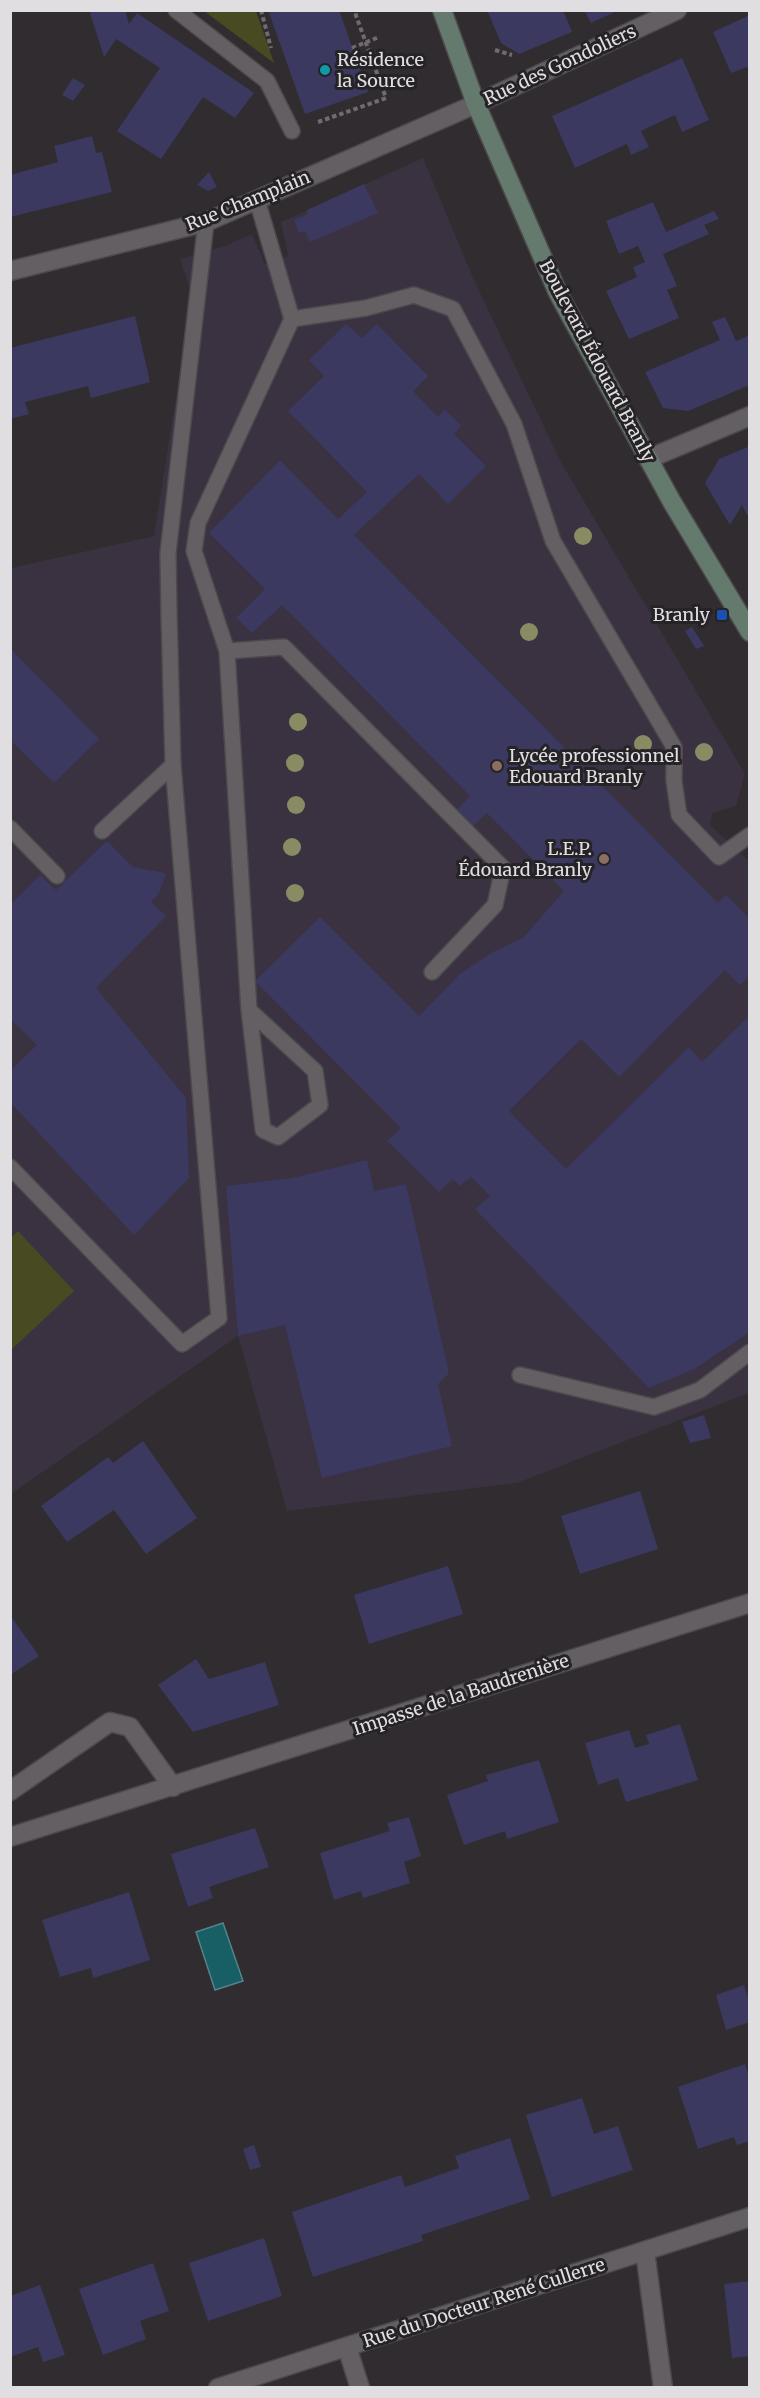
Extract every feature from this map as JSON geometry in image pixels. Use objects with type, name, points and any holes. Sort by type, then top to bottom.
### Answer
[{"type":"main road","name":"Boulevard Édouard Branly","points":[[442,10],[476,104],[558,293],[648,459],[750,632]]},
{"type":"street","name":"Rue des Gondoliers","points":[[476,104],[677,10]]},
{"type":"street","name":"Rue Champlain","points":[[10,271],[206,222],[476,104]]},
{"type":"street","points":[[648,459],[750,416]]},
{"type":"street","name":"Impasse de la Baudrenière","points":[[10,1837],[750,1603]]},
{"type":"street","points":[[10,1791],[110,1722],[129,1727],[173,1787]]},
{"type":"street","name":"Rue du Docteur René Cullerre","points":[[218,2388],[750,2217]]},
{"type":"street","points":[[645,2251],[663,2388]]},
{"type":"street","points":[[347,2347],[360,2388]]},
{"type":"lane","points":[[176,10],[267,81],[292,131]]},
{"type":"lane","points":[[249,1010],[315,1071],[321,1106],[278,1137],[263,1130],[249,1010],[227,651],[194,551],[198,523],[292,320],[257,200]]},
{"type":"lane","points":[[10,1167],[182,1344],[219,1318],[173,765],[168,553],[206,222]]},
{"type":"lane","points":[[292,320],[366,308],[414,295],[453,309],[514,424],[553,541],[675,747],[674,781],[679,815],[720,857],[750,835]]},
{"type":"lane","points":[[227,651],[285,647],[503,868],[495,905],[432,972]]},
{"type":"lane","points":[[102,831],[173,765]]},
{"type":"lane","points":[[10,828],[57,876]]},
{"type":"lane","points":[[520,1376],[654,1407],[700,1390],[750,1352]]},
{"type":"path","points":[[261,10],[272,54]]},
{"type":"path","points":[[292,131],[386,98],[354,10]]},
{"type":"path","points":[[352,48],[379,37]]},
{"type":"shaded area","points":[[423,158],[474,280],[561,462],[745,774],[736,806],[712,813],[710,825],[749,861],[749,1393],[517,1483],[287,1511],[238,1336],[11,1494],[11,568],[154,536],[192,295],[180,259],[225,246],[252,234],[265,264],[288,256],[281,222]]},
{"type":"green space","points":[[204,11],[256,11],[274,63]]},
{"type":"green space","points":[[18,1231],[74,1291],[11,1350],[11,1238]]},
{"type":"water","points":[[223,1923],[243,1981],[215,1990],[196,1932]]},
{"type":"building","points":[[89,10],[125,10],[129,24],[137,13],[254,93],[235,118],[203,97],[161,159],[117,131],[160,68],[116,39],[104,57]]},
{"type":"building","name":"Résidence la Source","points":[[268,10],[339,10],[368,92],[305,114]]},
{"type":"building","points":[[487,10],[563,10],[572,32],[519,54],[501,43]]},
{"type":"building","points":[[584,10],[619,10],[591,23]]},
{"type":"building","points":[[750,15],[750,66],[731,73],[713,32]]},
{"type":"building","points":[[682,58],[709,120],[682,132],[675,115],[641,131],[649,147],[631,155],[627,144],[575,168],[552,116]]},
{"type":"building","points":[[73,78],[85,85],[73,101],[62,95]]},
{"type":"building","points":[[92,136],[96,153],[102,152],[112,192],[10,217],[10,175],[58,162],[54,146]]},
{"type":"building","points":[[209,172],[217,187],[208,191],[197,185]]},
{"type":"building","points":[[364,184],[378,213],[310,242],[305,231],[299,233],[294,220],[308,214],[307,210]]},
{"type":"building","points":[[653,202],[666,232],[714,211],[719,219],[704,225],[709,234],[663,254],[677,286],[667,290],[679,318],[629,339],[606,291],[637,277],[633,267],[645,262],[638,246],[619,254],[606,221]]},
{"type":"building","points":[[135,316],[150,382],[91,398],[88,386],[25,402],[29,414],[10,419],[10,348]]},
{"type":"building","points":[[725,317],[736,341],[750,335],[750,385],[688,411],[663,408],[645,372],[720,340],[712,322]]},
{"type":"building","name":"L.E.P. Édouard Branly","points":[[346,324],[362,338],[377,324],[428,376],[413,391],[438,417],[445,409],[461,426],[454,434],[486,466],[448,504],[419,474],[354,535],[718,903],[726,895],[750,919],[750,975],[740,985],[725,970],[619,1077],[581,1039],[509,1111],[566,1169],[689,1047],[702,1062],[750,1015],[750,1332],[694,1369],[649,1388],[475,1209],[490,1196],[471,1177],[460,1186],[453,1179],[439,1192],[387,1141],[401,1128],[255,981],[320,917],[419,1016],[461,973],[493,952],[523,938],[564,891],[487,813],[472,827],[456,811],[470,796],[282,605],[252,633],[236,618],[265,589],[209,533],[280,460],[338,519],[367,492],[288,411],[324,376],[309,360]]},
{"type":"building","points":[[750,446],[750,514],[747,515],[742,505],[730,525],[705,483],[719,459]]},
{"type":"building","points":[[692,627],[704,646],[696,649],[685,631]]},
{"type":"building","points":[[10,648],[99,739],[54,783],[10,740]]},
{"type":"building","points":[[107,841],[133,867],[166,873],[159,893],[151,902],[166,916],[96,988],[186,1098],[189,1178],[134,1235],[10,1102],[10,1071],[37,1045],[10,1019],[10,905],[40,875],[56,890]]},
{"type":"building","points":[[367,1160],[374,1191],[406,1184],[449,1373],[438,1384],[452,1446],[322,1478],[285,1325],[238,1336],[226,1186],[292,1178]]},
{"type":"building","points":[[704,1415],[711,1438],[690,1443],[682,1422]]},
{"type":"building","points":[[143,1441],[197,1518],[146,1554],[114,1510],[67,1542],[41,1506],[108,1457],[113,1463]]},
{"type":"building","points":[[640,1491],[658,1549],[580,1574],[561,1516]]},
{"type":"building","points":[[448,1566],[463,1614],[369,1644],[354,1595]]},
{"type":"building","points":[[10,1615],[39,1656],[10,1675]]},
{"type":"building","points":[[196,1659],[209,1679],[265,1662],[279,1705],[193,1732],[158,1685]]},
{"type":"building","points":[[680,1724],[698,1780],[626,1802],[618,1778],[598,1785],[585,1743],[629,1730],[635,1748],[649,1744],[646,1735]]},
{"type":"building","points":[[539,1760],[559,1822],[507,1839],[505,1831],[464,1845],[447,1795],[488,1781],[486,1775]]},
{"type":"building","points":[[409,1817],[421,1856],[404,1862],[410,1883],[363,1898],[361,1891],[334,1900],[320,1853],[390,1831],[387,1823]]},
{"type":"building","points":[[255,1828],[269,1867],[209,1887],[213,1898],[188,1907],[171,1854]]},
{"type":"building","points":[[129,1892],[150,1960],[93,1978],[91,1968],[60,1977],[42,1920]]},
{"type":"building","points":[[744,1985],[750,2003],[750,2022],[726,2030],[716,1995]]},
{"type":"building","points":[[745,2064],[750,2079],[750,2141],[737,2145],[734,2137],[698,2149],[678,2087]]},
{"type":"building","points":[[582,2098],[594,2134],[618,2126],[633,2170],[552,2197],[526,2115]]},
{"type":"building","points":[[510,2138],[530,2199],[421,2235],[423,2241],[313,2277],[292,2212],[401,2175],[405,2187],[459,2168],[455,2156]]},
{"type":"building","points":[[254,2145],[261,2167],[250,2170],[243,2149]]},
{"type":"building","points":[[264,2238],[282,2296],[208,2321],[189,2263]]},
{"type":"building","points":[[153,2263],[169,2311],[140,2321],[146,2339],[103,2355],[79,2289]]},
{"type":"building","points":[[750,2281],[750,2356],[732,2358],[724,2284]]},
{"type":"building","points":[[40,2285],[65,2355],[43,2362],[38,2347],[10,2357],[10,2296]]},
{"type":"place","name":"Résidence la Source","points":[[325,70]]},
{"type":"place","name":"Branly","points":[[722,615]]},
{"type":"place","name":"Lycée professionnel Edouard Branly","points":[[497,766]]},
{"type":"place","name":"L.E.P. Édouard Branly","points":[[604,859]]}]
